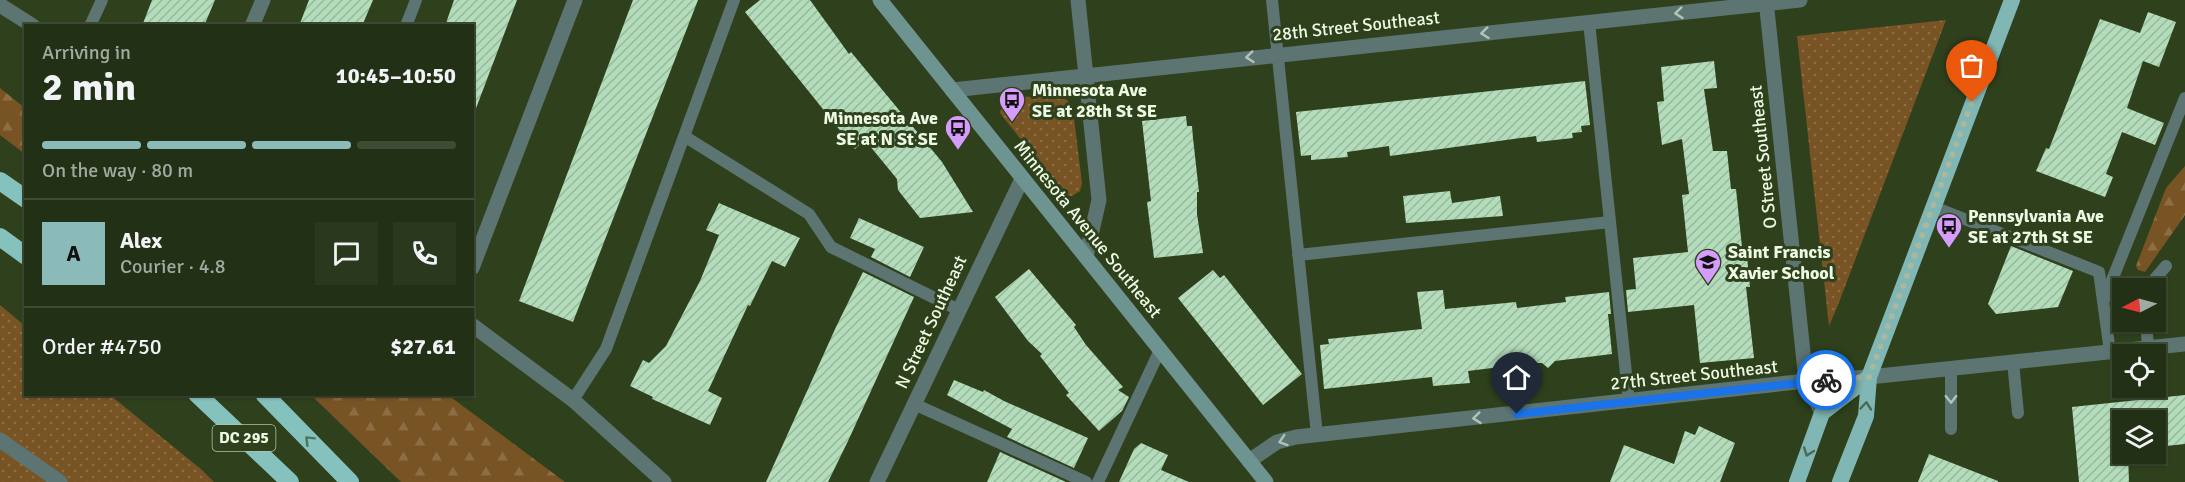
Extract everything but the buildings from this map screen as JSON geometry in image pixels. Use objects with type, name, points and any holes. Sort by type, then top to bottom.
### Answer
[{"type":"highway","points":[[1840,482],[1866,416],[1869,377],[2012,0]]},
{"type":"highway","points":[[0,181],[24,199]]},
{"type":"highway","points":[[0,237],[24,255]]},
{"type":"highway","points":[[1797,482],[1822,413],[1869,377]]},
{"type":"highway","name":"DC 295","points":[[199,396],[290,482]]},
{"type":"highway","name":"DC 295","points":[[266,396],[350,482]]},
{"type":"main road","name":"Minnesota Avenue Southeast","points":[[880,0],[1266,482]]},
{"type":"street","points":[[253,24],[263,0]]},
{"type":"street","points":[[474,263],[575,0]]},
{"type":"street","points":[[1078,0],[1099,200],[1086,257]]},
{"type":"street","name":"28th Street Southeast","points":[[952,90],[1800,0]]},
{"type":"street","name":"O Street Southeast","points":[[1766,2],[1806,381]]},
{"type":"street","points":[[0,4],[30,24]]},
{"type":"street","name":"N Street Southeast","points":[[878,482],[1022,179]]},
{"type":"street","points":[[474,326],[573,400],[664,482]]},
{"type":"street","name":"27th Street Southeast","points":[[2166,346],[2185,344]]},
{"type":"street","name":"27th Street Southeast","points":[[1249,461],[1277,442],[1317,435],[1806,381],[1869,377],[2110,352]]},
{"type":"street","points":[[1806,381],[1822,413]]},
{"type":"street","points":[[0,440],[60,482]]},
{"type":"lane","points":[[91,24],[102,0]]},
{"type":"lane","points":[[407,24],[416,0]]},
{"type":"lane","points":[[573,400],[606,349],[734,0]]},
{"type":"lane","points":[[1272,0],[1317,435]]},
{"type":"lane","points":[[1589,22],[1629,402]]},
{"type":"lane","points":[[2103,301],[2185,98]]},
{"type":"lane","points":[[684,136],[809,214],[831,247],[959,310]]},
{"type":"lane","points":[[1934,207],[2099,272],[2110,352]]},
{"type":"lane","points":[[1298,255],[1610,222]]},
{"type":"lane","points":[[2156,278],[2166,266]]},
{"type":"lane","points":[[1098,482],[1160,350]]},
{"type":"lane","points":[[2013,362],[2018,413]]},
{"type":"lane","points":[[1951,369],[1951,429]]},
{"type":"lane","points":[[914,404],[1086,482]]},
{"type":"green space","points":[[1946,20],[1838,305],[1829,326],[1797,36]]},
{"type":"green space","points":[[0,88],[24,107],[24,153],[0,135]]},
{"type":"green space","points":[[1057,95],[1067,100],[1073,110],[1082,183],[1080,191],[1072,196],[1065,195],[1000,113],[1008,102],[1015,99]]},
{"type":"green space","points":[[2185,166],[2185,215],[2145,272],[2138,270],[2136,266],[2166,188]]},
{"type":"green space","points":[[0,305],[24,325],[24,396],[111,396],[214,482],[0,482]]},
{"type":"green space","points":[[312,396],[449,396],[565,482],[401,482]]},
{"type":"way so far","points":[[1826,380],[1869,377],[1972,102]]},
{"type":"place","name":"Minnesota Ave SE at 28th St SE","points":[[1012,123]]},
{"type":"place","name":"Minnesota Ave SE at N St SE","points":[[958,151]]},
{"type":"place","name":"Pennsylvania Ave SE at 27th St SE","points":[[1949,249]]},
{"type":"place","name":"Saint Francis Xavier School","points":[[1708,285]]},
{"type":"route","points":[[1517,414],[1826,380]]}]
